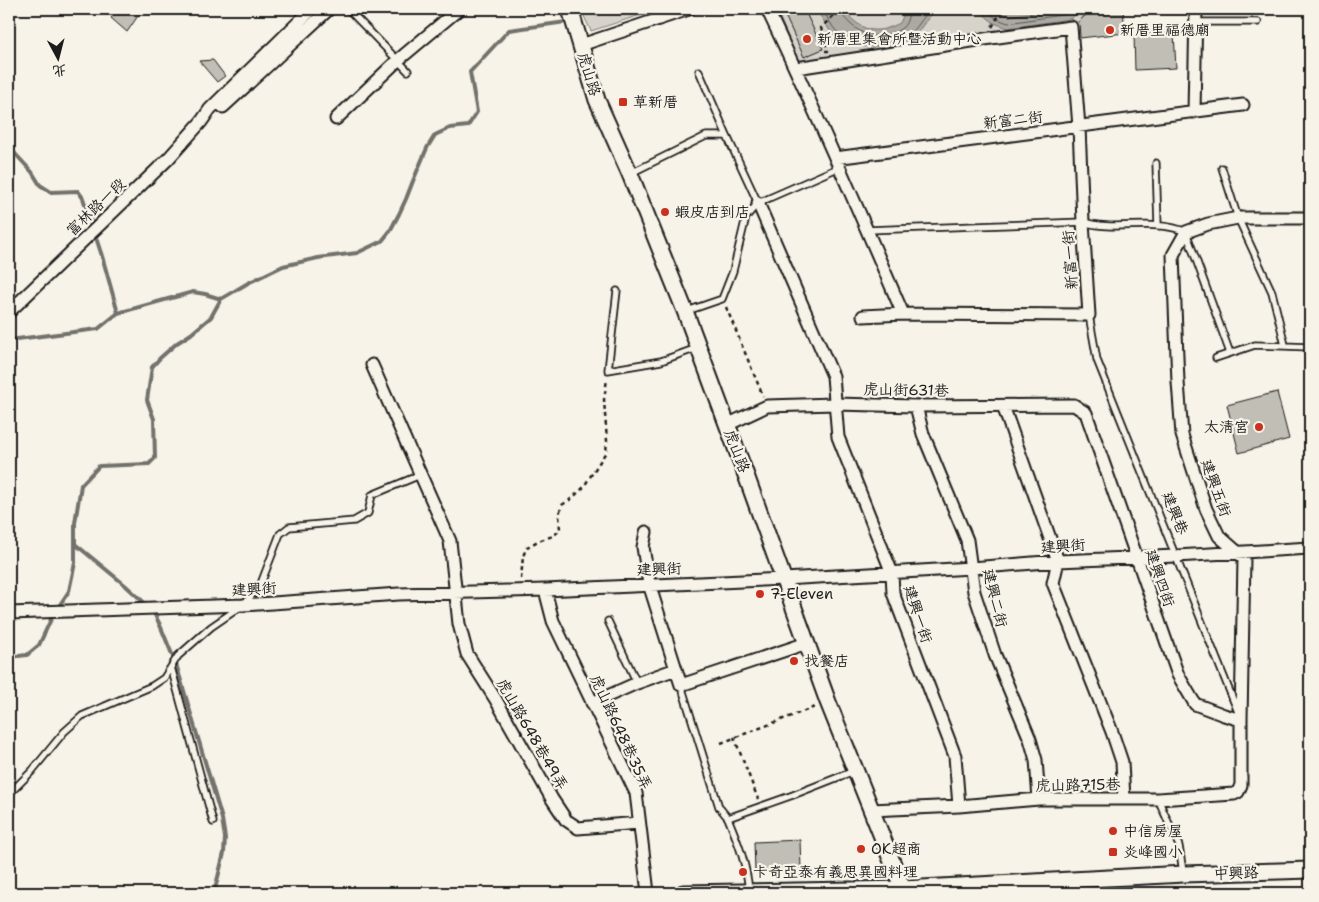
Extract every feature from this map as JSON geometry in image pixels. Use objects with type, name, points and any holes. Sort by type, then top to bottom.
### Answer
[{"type":"street","name":"富林路一段","points":[[9,312],[168,159],[210,109],[312,9]]},
{"type":"street","name":"富林路一段","points":[[201,122],[216,113],[329,9]]},
{"type":"street","points":[[336,119],[397,61],[459,9]]},
{"type":"street","name":"虎山路","points":[[570,9],[597,100],[630,174],[685,311],[828,702],[903,891]]},
{"type":"street","points":[[581,45],[689,9]]},
{"type":"street","points":[[767,9],[796,68],[902,314]]},
{"type":"street","points":[[1194,112],[1196,9]]},
{"type":"street","name":"新富一街","points":[[796,68],[991,38],[1071,28],[1079,127],[1089,315]]},
{"type":"street","name":"新富二街","points":[[837,162],[1079,127],[1243,106]]},
{"type":"street","name":"建興一街","points":[[758,203],[833,376],[838,437],[892,573],[893,593],[954,756],[959,806]]},
{"type":"street","points":[[1186,232],[1208,224],[1238,218],[1310,218]]},
{"type":"street","name":"建興五街","points":[[1186,232],[1173,256],[1182,435],[1206,509],[1218,536],[1239,553]]},
{"type":"street","points":[[863,316],[902,314],[1089,315]]},
{"type":"street","name":"虎山路648巷49弄","points":[[372,366],[450,541],[459,624],[467,654],[566,820],[578,828],[639,822]]},
{"type":"street","name":"虎山街631巷","points":[[727,425],[767,406],[835,404],[916,406],[1074,405],[1086,413]]},
{"type":"street","name":"建興二街","points":[[916,406],[923,434],[967,540],[974,592],[995,655],[1030,739],[1036,760],[1039,799]]},
{"type":"street","points":[[1003,406],[1058,561],[1053,583],[1122,762],[1124,799]]},
{"type":"street","name":"建興四街","points":[[1086,413],[1178,676],[1195,704],[1240,720]]},
{"type":"street","points":[[646,532],[643,547],[649,584],[682,686],[807,643]]},
{"type":"street","name":"建興街","points":[[9,613],[244,605],[399,594],[545,590],[784,579],[1058,561],[1310,548]]},
{"type":"street","points":[[1239,553],[1244,558],[1240,720]]},
{"type":"street","name":"虎山路648巷35弄","points":[[545,590],[553,621],[636,793],[648,893]]},
{"type":"street","points":[[592,703],[637,683],[676,669]]},
{"type":"street","name":"虎山路715巷","points":[[871,810],[959,806],[1039,799],[1158,799],[1234,794],[1238,792],[1241,785],[1240,720]]},
{"type":"street","name":"中興路","points":[[682,893],[903,891],[1184,874],[1310,870]]},
{"type":"lane","points":[[348,9],[408,71]]},
{"type":"lane","points":[[1195,22],[1258,22]]},
{"type":"lane","points":[[698,71],[758,203]]},
{"type":"lane","points":[[630,174],[706,136],[727,136]]},
{"type":"lane","points":[[685,311],[722,299],[734,271],[746,217],[758,203],[837,162]]},
{"type":"lane","points":[[1156,163],[1158,226]]},
{"type":"lane","points":[[1222,168],[1238,218],[1272,292],[1285,346]]},
{"type":"lane","points":[[867,230],[1083,222],[1094,225],[1158,226],[1180,229],[1186,232],[1230,353]]},
{"type":"lane","points":[[616,292],[608,370],[661,361],[698,347]]},
{"type":"lane","name":"建興巷","points":[[1089,315],[1098,360],[1240,720]]},
{"type":"lane","points":[[1216,358],[1254,345],[1310,347]]},
{"type":"lane","points":[[9,794],[32,771],[64,732],[82,716],[152,686],[164,678],[178,656],[211,627],[244,605],[260,586],[280,534],[289,527],[354,521],[368,513],[372,495],[420,475]]},
{"type":"lane","points":[[608,621],[637,683]]},
{"type":"lane","points":[[171,667],[213,822]]},
{"type":"lane","points":[[682,686],[719,807],[728,818],[741,849],[748,875],[749,892]]},
{"type":"lane","points":[[728,818],[855,770]]},
{"type":"lane","points":[[1158,799],[1179,846],[1184,874]]},
{"type":"path","points":[[819,54],[828,51],[821,28],[840,9]]},
{"type":"path","points":[[991,28],[1003,9]]},
{"type":"path","points":[[722,299],[767,406]]},
{"type":"path","points":[[519,591],[523,556],[527,547],[553,536],[560,530],[559,514],[562,505],[582,488],[606,452],[604,400],[608,370]]},
{"type":"path","points":[[721,743],[828,702]]},
{"type":"path","points":[[734,737],[758,799]]},
{"type":"shaded area","points":[[659,9],[591,31],[581,10]]},
{"type":"shaded area","points":[[776,9],[1090,9],[1078,22],[799,62]]},
{"type":"water","points":[[816,9],[843,9],[862,27],[875,30],[900,23],[906,9],[939,9],[931,15],[912,39],[890,45],[868,47],[849,44],[834,37]]},
{"type":"water","points":[[977,9],[1083,9],[1070,19],[1008,28],[994,23]]},
{"type":"building","points":[[118,9],[134,9],[140,13],[127,32],[111,18]]},
{"type":"building","name":"新厝里集會所暨活動中心","points":[[782,9],[804,9],[823,49],[804,57]]},
{"type":"building","points":[[1093,9],[1123,9],[1125,33],[1080,38],[1079,21]]},
{"type":"building","points":[[1174,33],[1176,68],[1135,70],[1134,35]]},
{"type":"building","points":[[213,60],[225,76],[217,82],[199,61]]},
{"type":"building","name":"太清宮","points":[[1277,392],[1289,439],[1239,453],[1227,405]]},
{"type":"building","points":[[800,840],[801,869],[755,871],[754,842]]},
{"type":"waterway","points":[[9,657],[27,655],[39,645],[53,615],[69,591],[75,563],[75,523],[81,485],[99,466],[149,464],[155,458],[154,419],[147,400],[152,367],[177,343],[211,317],[221,299],[248,283],[283,266],[318,258],[357,253],[382,241],[399,214],[427,148],[435,135],[450,128],[468,126],[477,112],[470,72],[509,30],[566,22]]},
{"type":"waterway","points":[[9,147],[32,172],[40,185],[51,192],[78,191],[83,198],[118,313]]},
{"type":"waterway","points":[[9,340],[98,329],[118,313],[193,292],[221,299]]},
{"type":"waterway","points":[[75,544],[148,606]]},
{"type":"waterway","points":[[153,611],[176,664],[222,819],[225,838],[224,853],[214,893]]},
{"type":"place","name":"新厝里福德廟","points":[[1110,30]]},
{"type":"place","name":"新厝里集會所暨活動中心","points":[[807,39]]},
{"type":"place","name":"草新厝","points":[[623,102]]},
{"type":"place","name":"蝦皮店到店","points":[[665,212]]},
{"type":"place","name":"太清宮","points":[[1259,427]]},
{"type":"place","name":"7-Eleven","points":[[760,594]]},
{"type":"place","name":"找餐店","points":[[794,661]]},
{"type":"place","name":"中信房屋","points":[[1113,831]]},
{"type":"place","name":"OK超商","points":[[861,849]]},
{"type":"place","name":"炎峰國小","points":[[1113,852]]},
{"type":"place","name":"卡奇亞泰有義思異國料理","points":[[743,872]]}]
